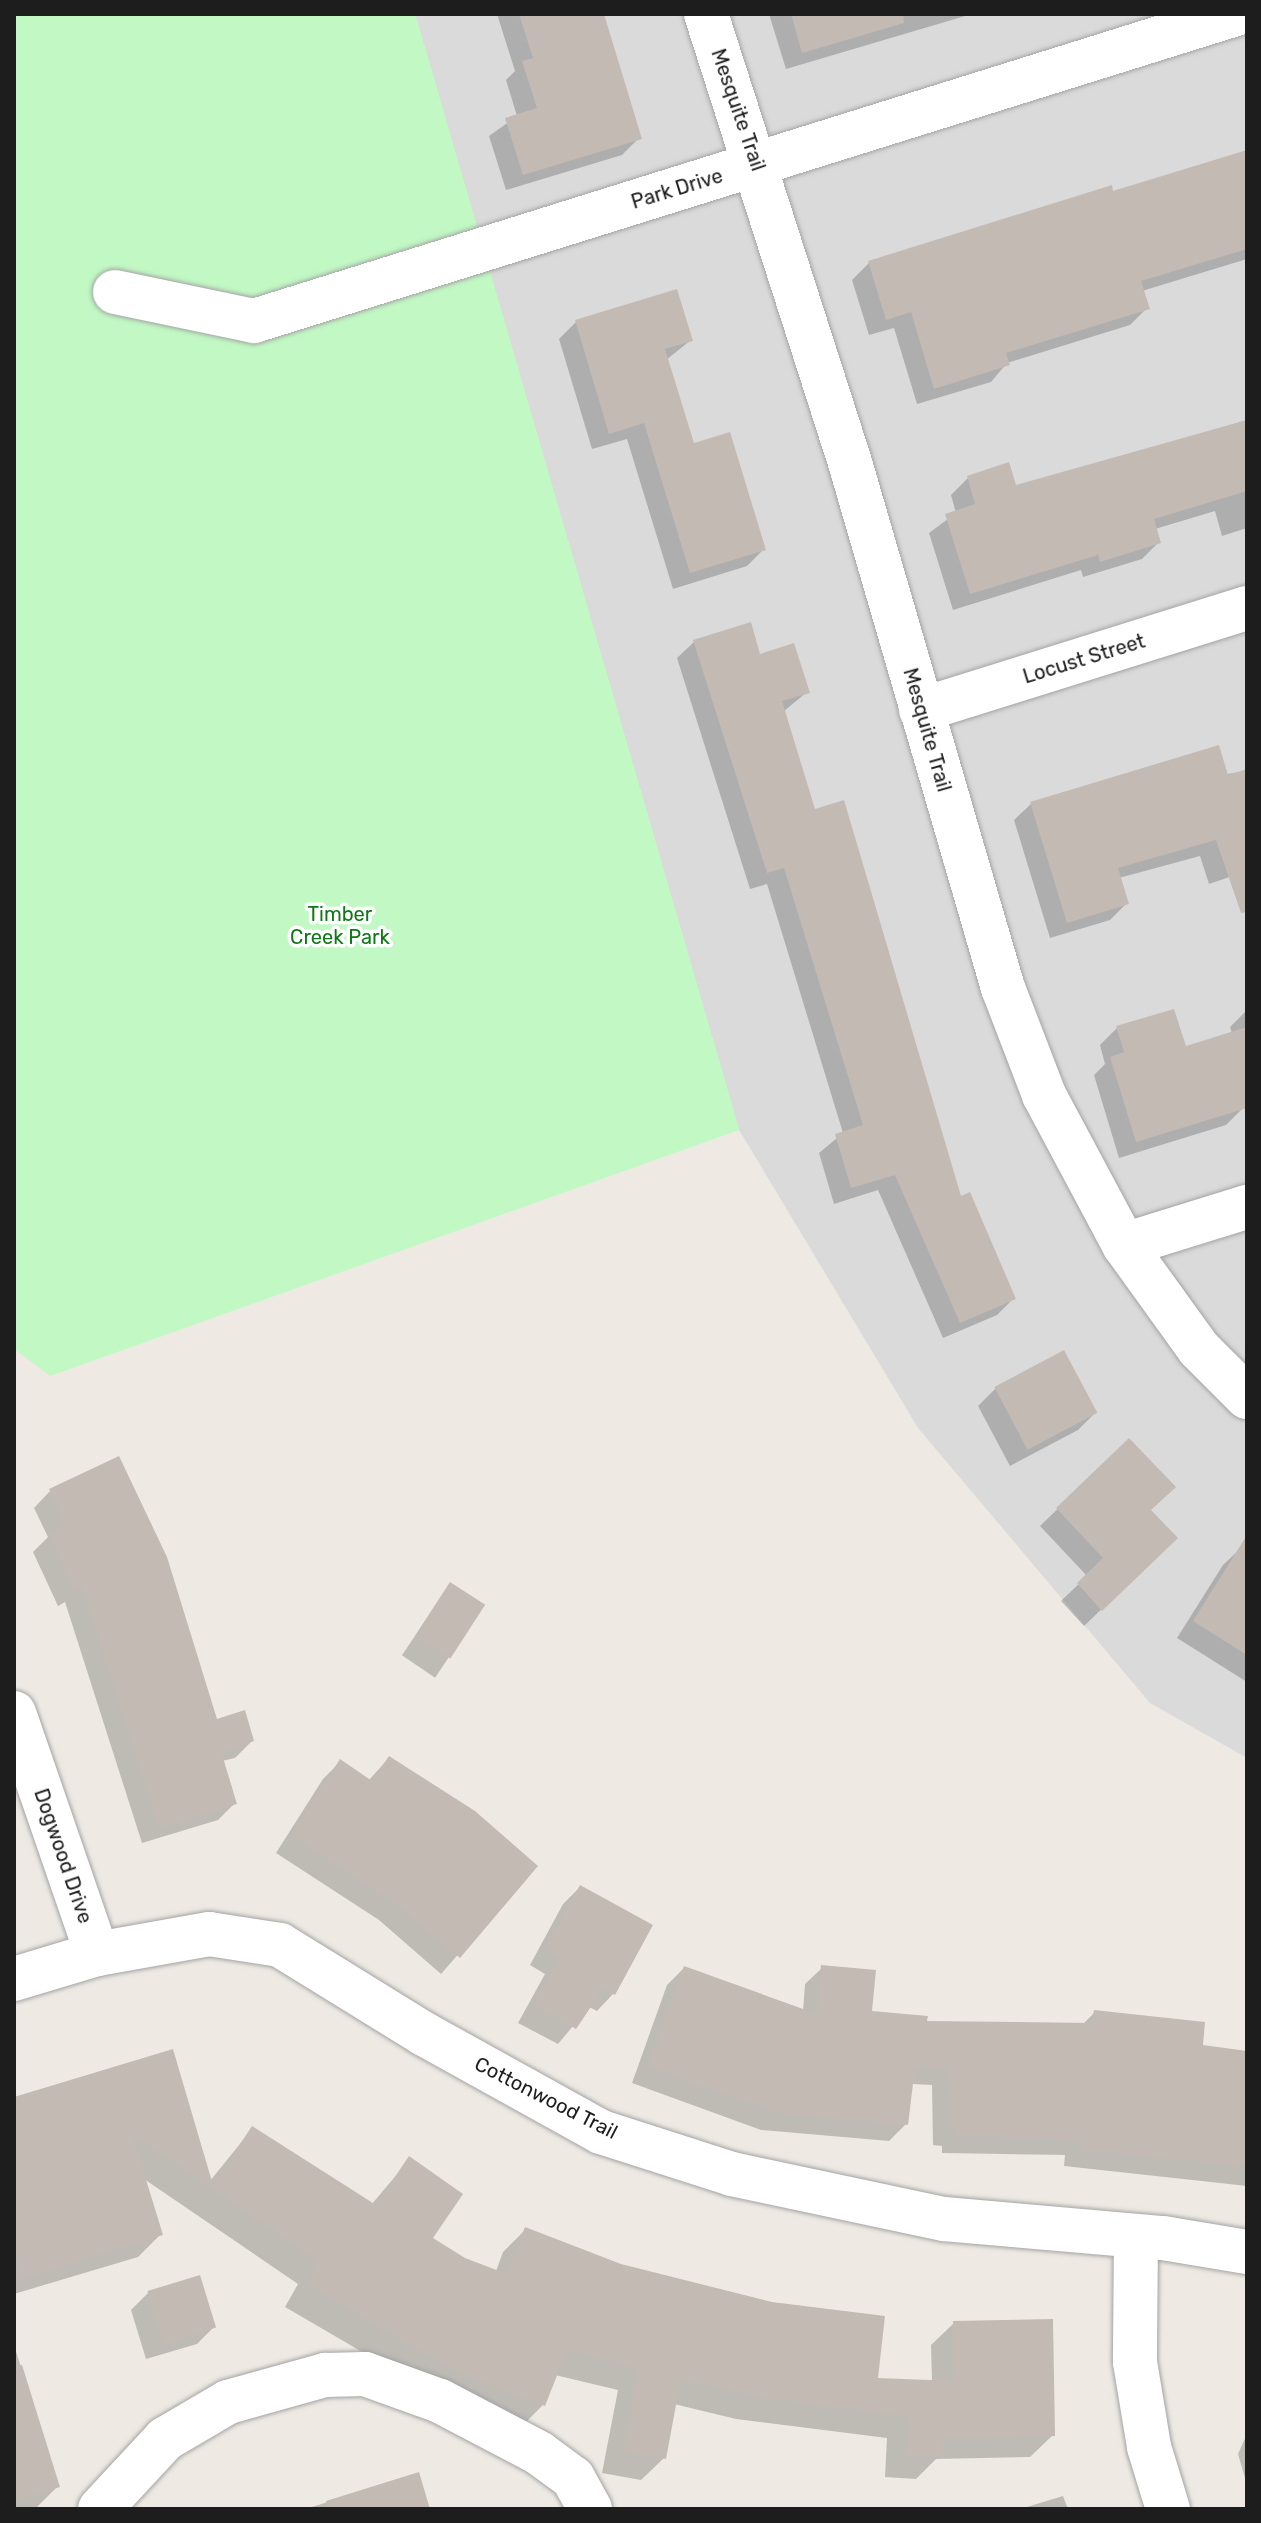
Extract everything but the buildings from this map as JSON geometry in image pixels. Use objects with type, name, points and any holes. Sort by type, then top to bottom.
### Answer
[{"type":"street","name":"Mesquite Trail","points":[[706,14],[851,466],[1008,1002],[1050,1109],[1124,1245],[1199,1349],[1247,1397]]},
{"type":"street","name":"Park Drive","points":[[115,292],[254,321],[1236,14]]},
{"type":"street","name":"Locust Street","points":[[921,710],[1247,608]]},
{"type":"street","points":[[1124,1245],[1247,1207]]},
{"type":"street","name":"Dogwood Drive","points":[[14,1713],[97,1954]]},
{"type":"street","name":"Cottonwood Trail","points":[[14,1979],[97,1954],[209,1934],[280,1945],[424,2034],[601,2132],[732,2174],[944,2219],[1136,2236],[1247,2252]]},
{"type":"street","points":[[1136,2236],[1135,2362],[1149,2447],[1168,2509]]},
{"type":"street","points":[[100,2509],[165,2439],[228,2402],[325,2375],[365,2374],[440,2401],[539,2453],[573,2478],[590,2509]]},
{"type":"shaded area","points":[[415,14],[1247,14],[1247,1758],[1150,1703],[918,1428],[739,1130]]},
{"type":"green space","name":"Timber Creek Park","points":[[14,14],[415,14],[739,1130],[50,1376],[14,1349]]}]
